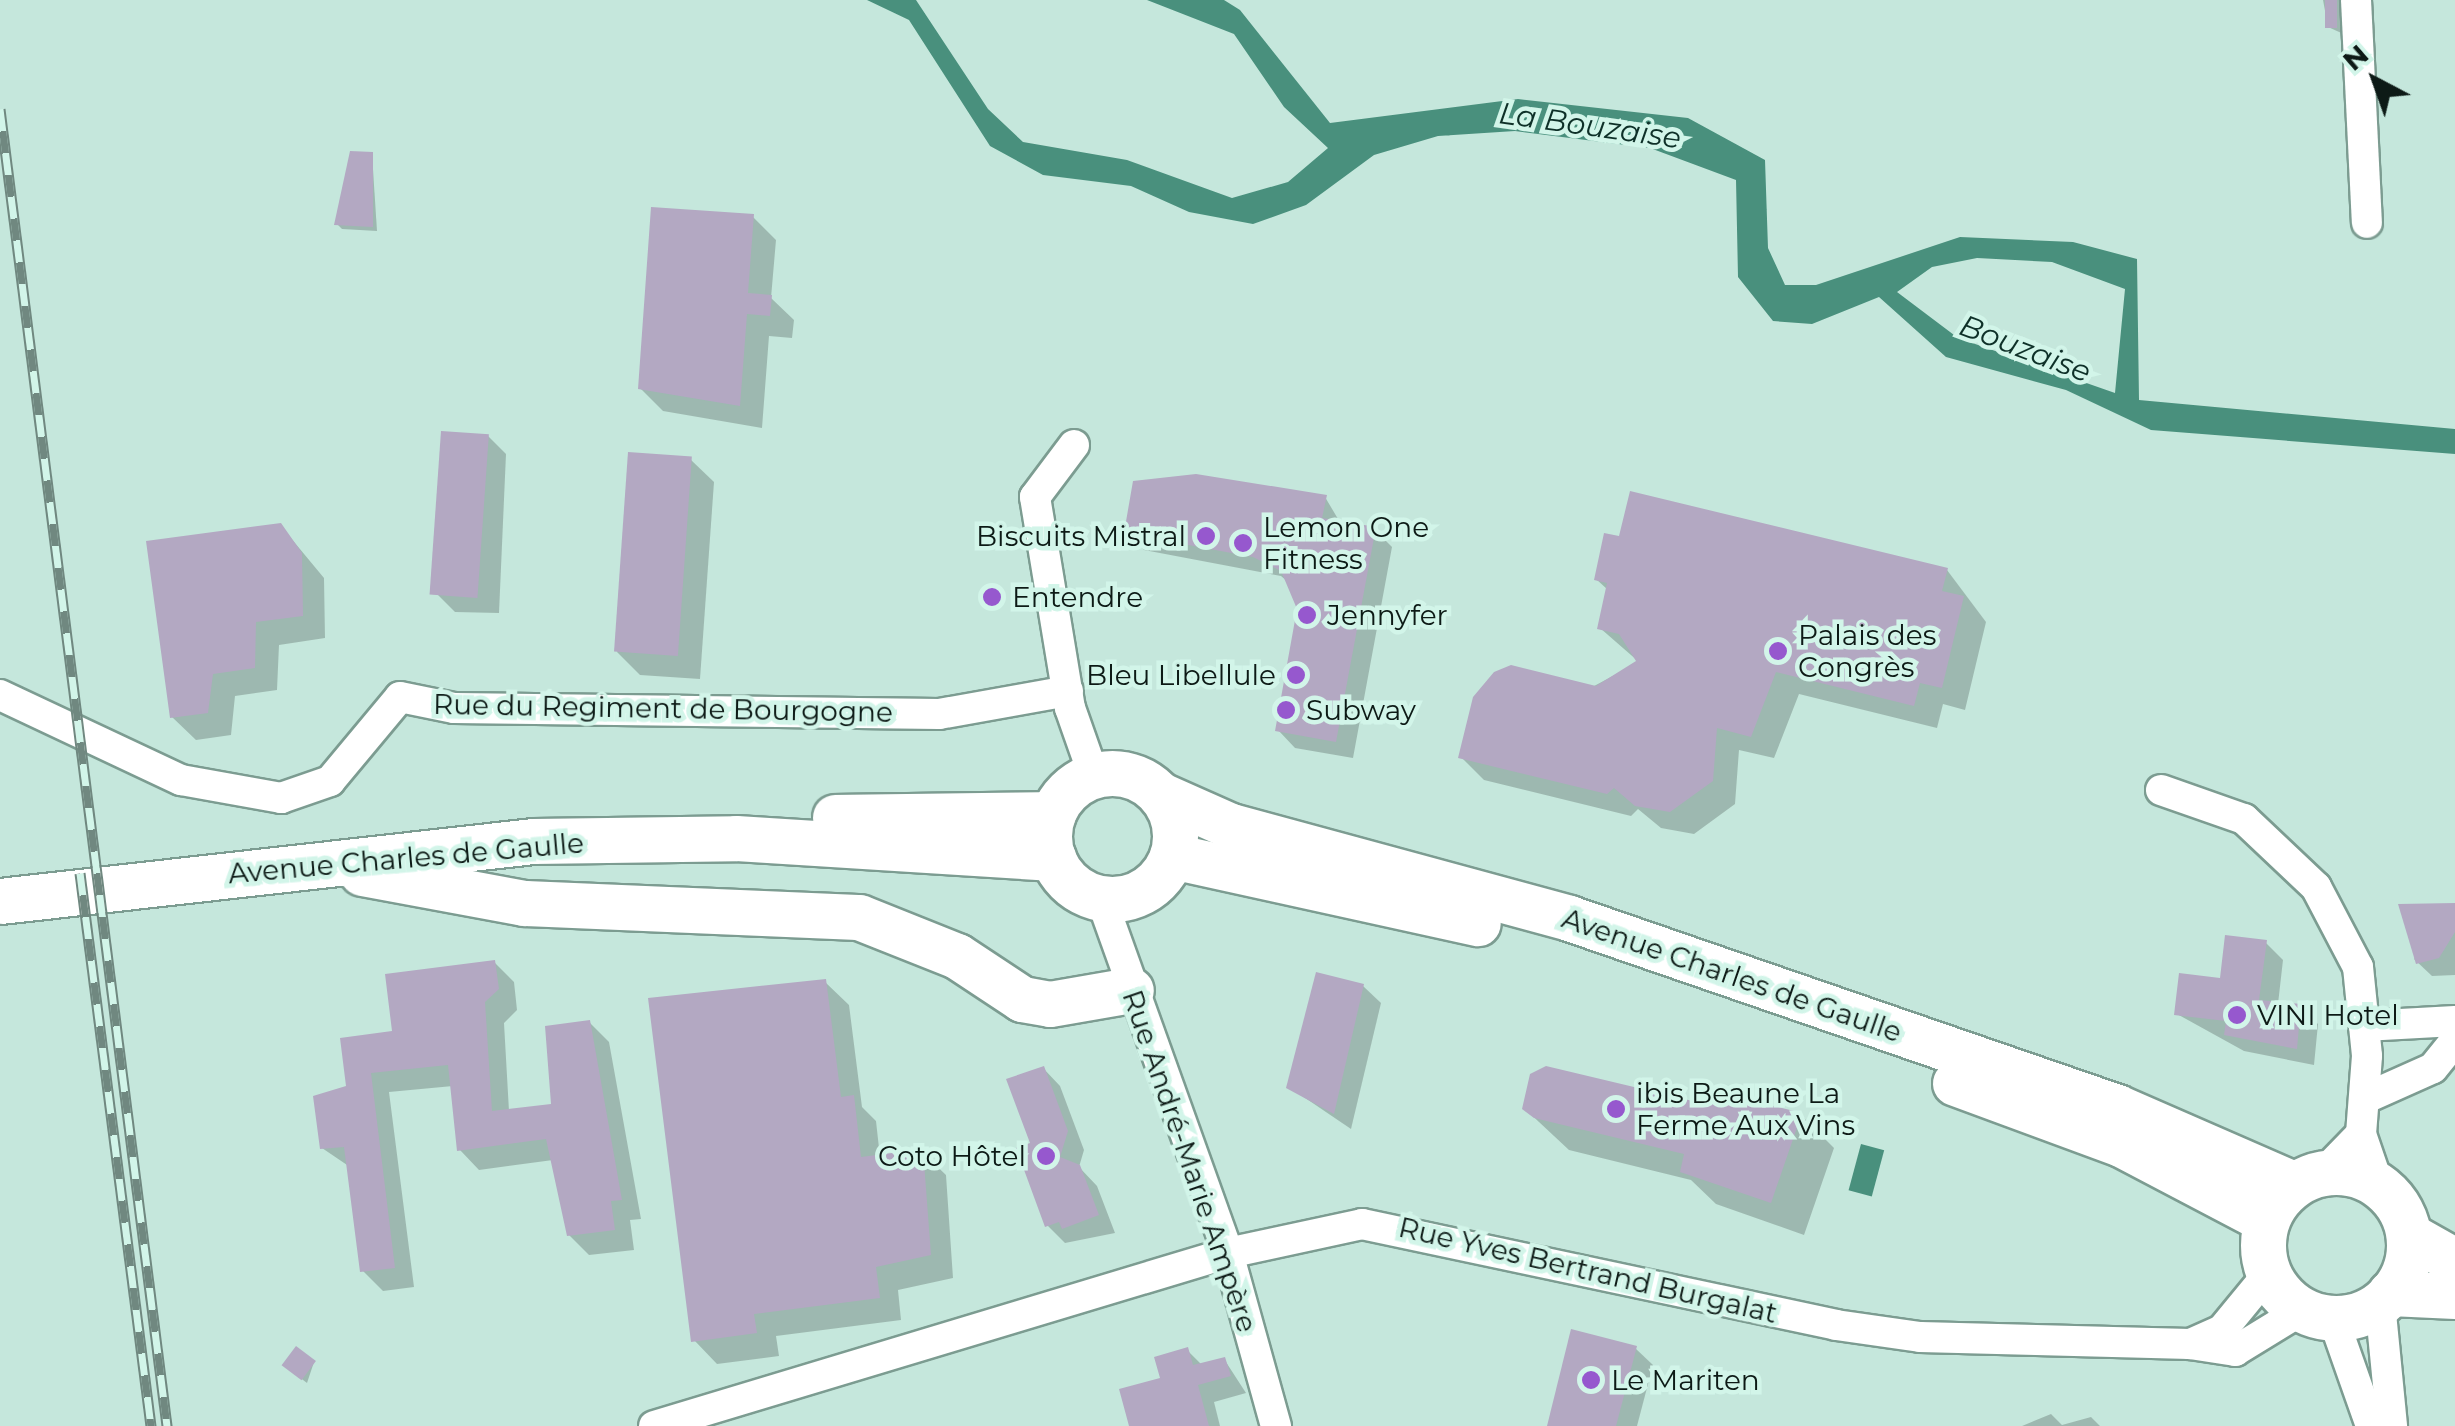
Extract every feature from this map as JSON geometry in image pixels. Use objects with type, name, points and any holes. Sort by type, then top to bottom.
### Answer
[{"type":"main road","name":"Avenue Charles de Gaulle","points":[[1094,776],[1130,776],[1161,795],[1231,826],[1570,918],[2117,1107],[2308,1178],[2378,1184]]},
{"type":"main road","points":[[1094,776],[1053,836],[1063,877],[1101,898],[1136,894],[1172,856],[1161,795]]},
{"type":"main road","name":"Avenue Charles de Gaulle","points":[[0,880],[718,818],[1053,836]]},
{"type":"main road","name":"Avenue Charles de Gaulle","points":[[0,901],[533,841],[1053,836]]},
{"type":"main road","name":"Avenue Charles de Gaulle","points":[[1172,856],[1584,948],[2122,1144],[2266,1220]]},
{"type":"main road","points":[[311,864],[524,904],[859,918],[957,956],[1022,999],[1050,1004],[1131,990]]},
{"type":"main road","points":[[2308,1178],[2266,1220],[2268,1274],[2317,1314],[2385,1298],[2455,1296]]},
{"type":"main road","points":[[2378,1184],[2409,1236],[2455,1261]]},
{"type":"main road","points":[[2385,1298],[2409,1236]]},
{"type":"street","points":[[2356,0],[2366,223]]},
{"type":"street","points":[[1074,445],[1035,497],[1068,691],[1094,776]]},
{"type":"street","name":"Rue du Regiment de Bourgogne","points":[[0,694],[181,780],[252,796],[308,793],[352,761],[400,697],[454,708],[939,714],[1068,691]]},
{"type":"street","points":[[2161,790],[2244,819],[2316,886],[2358,968],[2365,1041],[2366,1098],[2361,1134],[2378,1184]]},
{"type":"street","name":"Rue André-Marie Ampère","points":[[1101,898],[1228,1254],[1276,1426]]},
{"type":"street","points":[[2365,1041],[2455,1021]]},
{"type":"street","points":[[2366,1098],[2433,1068],[2455,1041]]},
{"type":"street","points":[[2308,1178],[2361,1134]]},
{"type":"street","name":"Rue Yves Bertrand Burgalat","points":[[654,1426],[1228,1254],[1362,1224],[1398,1225],[1836,1326],[1920,1337],[2190,1344],[2236,1352],[2317,1314]]},
{"type":"street","points":[[2190,1344],[2222,1330],[2268,1274]]},
{"type":"street","points":[[2385,1298],[2392,1426]]},
{"type":"street","points":[[2317,1314],[2371,1426]]},
{"type":"water","name":"La Bouzaise","points":[[867,0],[916,0],[988,109],[1023,142],[1127,160],[1232,198],[1288,182],[1328,148],[1284,107],[1234,34],[1147,0],[1224,0],[1240,10],[1330,123],[1518,99],[1688,118],[1765,160],[1768,248],[1785,285],[1816,285],[1960,237],[2073,242],[2137,259],[2139,400],[2455,429],[2455,454],[2151,430],[2066,390],[1946,357],[1879,297],[1812,324],[1773,321],[1738,277],[1736,180],[1650,148],[1515,131],[1438,136],[1374,155],[1306,205],[1253,224],[1189,212],[1131,186],[1043,175],[990,146],[909,20]],"holes":[[[1977,258],[2052,262],[2125,289],[2115,393],[1958,338],[1897,292],[1932,267]]]},
{"type":"water","points":[[1861,1144],[1884,1150],[1872,1197],[1849,1190]]},
{"type":"building","points":[[2325,0],[2337,0],[2337,28],[2325,28]]},
{"type":"building","points":[[350,151],[373,152],[373,227],[334,225]]},
{"type":"building","points":[[651,207],[754,214],[748,293],[772,295],[770,316],[747,314],[740,406],[638,389]]},
{"type":"building","points":[[441,431],[489,434],[477,598],[430,595]]},
{"type":"building","points":[[628,452],[692,456],[678,656],[614,652]]},
{"type":"building","points":[[1196,474],[1327,495],[1322,518],[1376,527],[1336,742],[1275,731],[1297,609],[1281,571],[1253,557],[1124,533],[1133,481]]},
{"type":"building","name":"Palais des Congrès","points":[[1630,491],[1948,568],[1942,591],[1964,596],[1942,688],[1920,683],[1914,706],[1776,672],[1751,737],[1717,728],[1713,781],[1670,812],[1635,806],[1614,788],[1607,794],[1458,758],[1473,697],[1494,672],[1511,665],[1596,686],[1636,661],[1619,634],[1597,629],[1607,583],[1594,580],[1604,533],[1619,536]]},
{"type":"building","points":[[281,523],[302,553],[303,616],[256,622],[255,668],[213,674],[208,713],[170,718],[146,541]]},
{"type":"building","points":[[2455,903],[2455,932],[2439,958],[2416,964],[2398,904]]},
{"type":"building","points":[[2225,935],[2267,940],[2259,1000],[2301,1004],[2297,1049],[2224,1035],[2226,1021],[2174,1015],[2179,973],[2220,978]]},
{"type":"building","points":[[495,960],[499,989],[485,1002],[492,1111],[551,1104],[545,1026],[590,1020],[622,1200],[611,1201],[615,1230],[567,1236],[546,1139],[457,1151],[448,1065],[371,1073],[395,1268],[360,1272],[344,1147],[320,1149],[313,1096],[346,1086],[340,1038],[392,1031],[385,974]]},
{"type":"building","points":[[1316,972],[1364,984],[1334,1114],[1286,1088]]},
{"type":"building","points":[[826,979],[841,1097],[854,1095],[861,1157],[923,1149],[931,1255],[876,1267],[880,1298],[754,1314],[757,1333],[691,1342],[648,998]]},
{"type":"building","points":[[1044,1066],[1068,1131],[1060,1157],[1080,1165],[1099,1215],[1062,1229],[1059,1222],[1045,1227],[1016,1148],[1030,1143],[1006,1079]]},
{"type":"building","points":[[1546,1066],[1701,1103],[1705,1089],[1802,1113],[1771,1203],[1680,1172],[1684,1154],[1534,1118],[1522,1109],[1530,1074]]},
{"type":"building","points":[[1571,1329],[1637,1346],[1616,1426],[1547,1426]]},
{"type":"building","points":[[296,1346],[316,1361],[302,1380],[282,1365]]},
{"type":"building","points":[[1188,1347],[1193,1365],[1225,1357],[1231,1376],[1198,1385],[1209,1426],[1129,1426],[1119,1389],[1160,1378],[1154,1357]]},
{"type":"railway","points":[[0,109],[167,1426]]},
{"type":"railway","points":[[80,873],[151,1426]]},
{"type":"place","name":"Biscuits Mistral","points":[[1206,536]]},
{"type":"place","name":"Lemon One Fitness","points":[[1243,543]]},
{"type":"place","name":"Entendre","points":[[992,597]]},
{"type":"place","name":"Jennyfer","points":[[1307,615]]},
{"type":"place","name":"Palais des Congrès","points":[[1778,651]]},
{"type":"place","name":"Bleu Libellule","points":[[1296,675]]},
{"type":"place","name":"Subway","points":[[1286,710]]},
{"type":"place","name":"VINI Hotel","points":[[2237,1015]]},
{"type":"place","name":"ibis Beaune La Ferme Aux Vins","points":[[1616,1109]]},
{"type":"place","name":"Coto Hôtel","points":[[1046,1156]]},
{"type":"place","name":"Le Mariten","points":[[1591,1380]]},
{"type":"water label","name":"Bouzaise","points":[[2025,349]]}]
